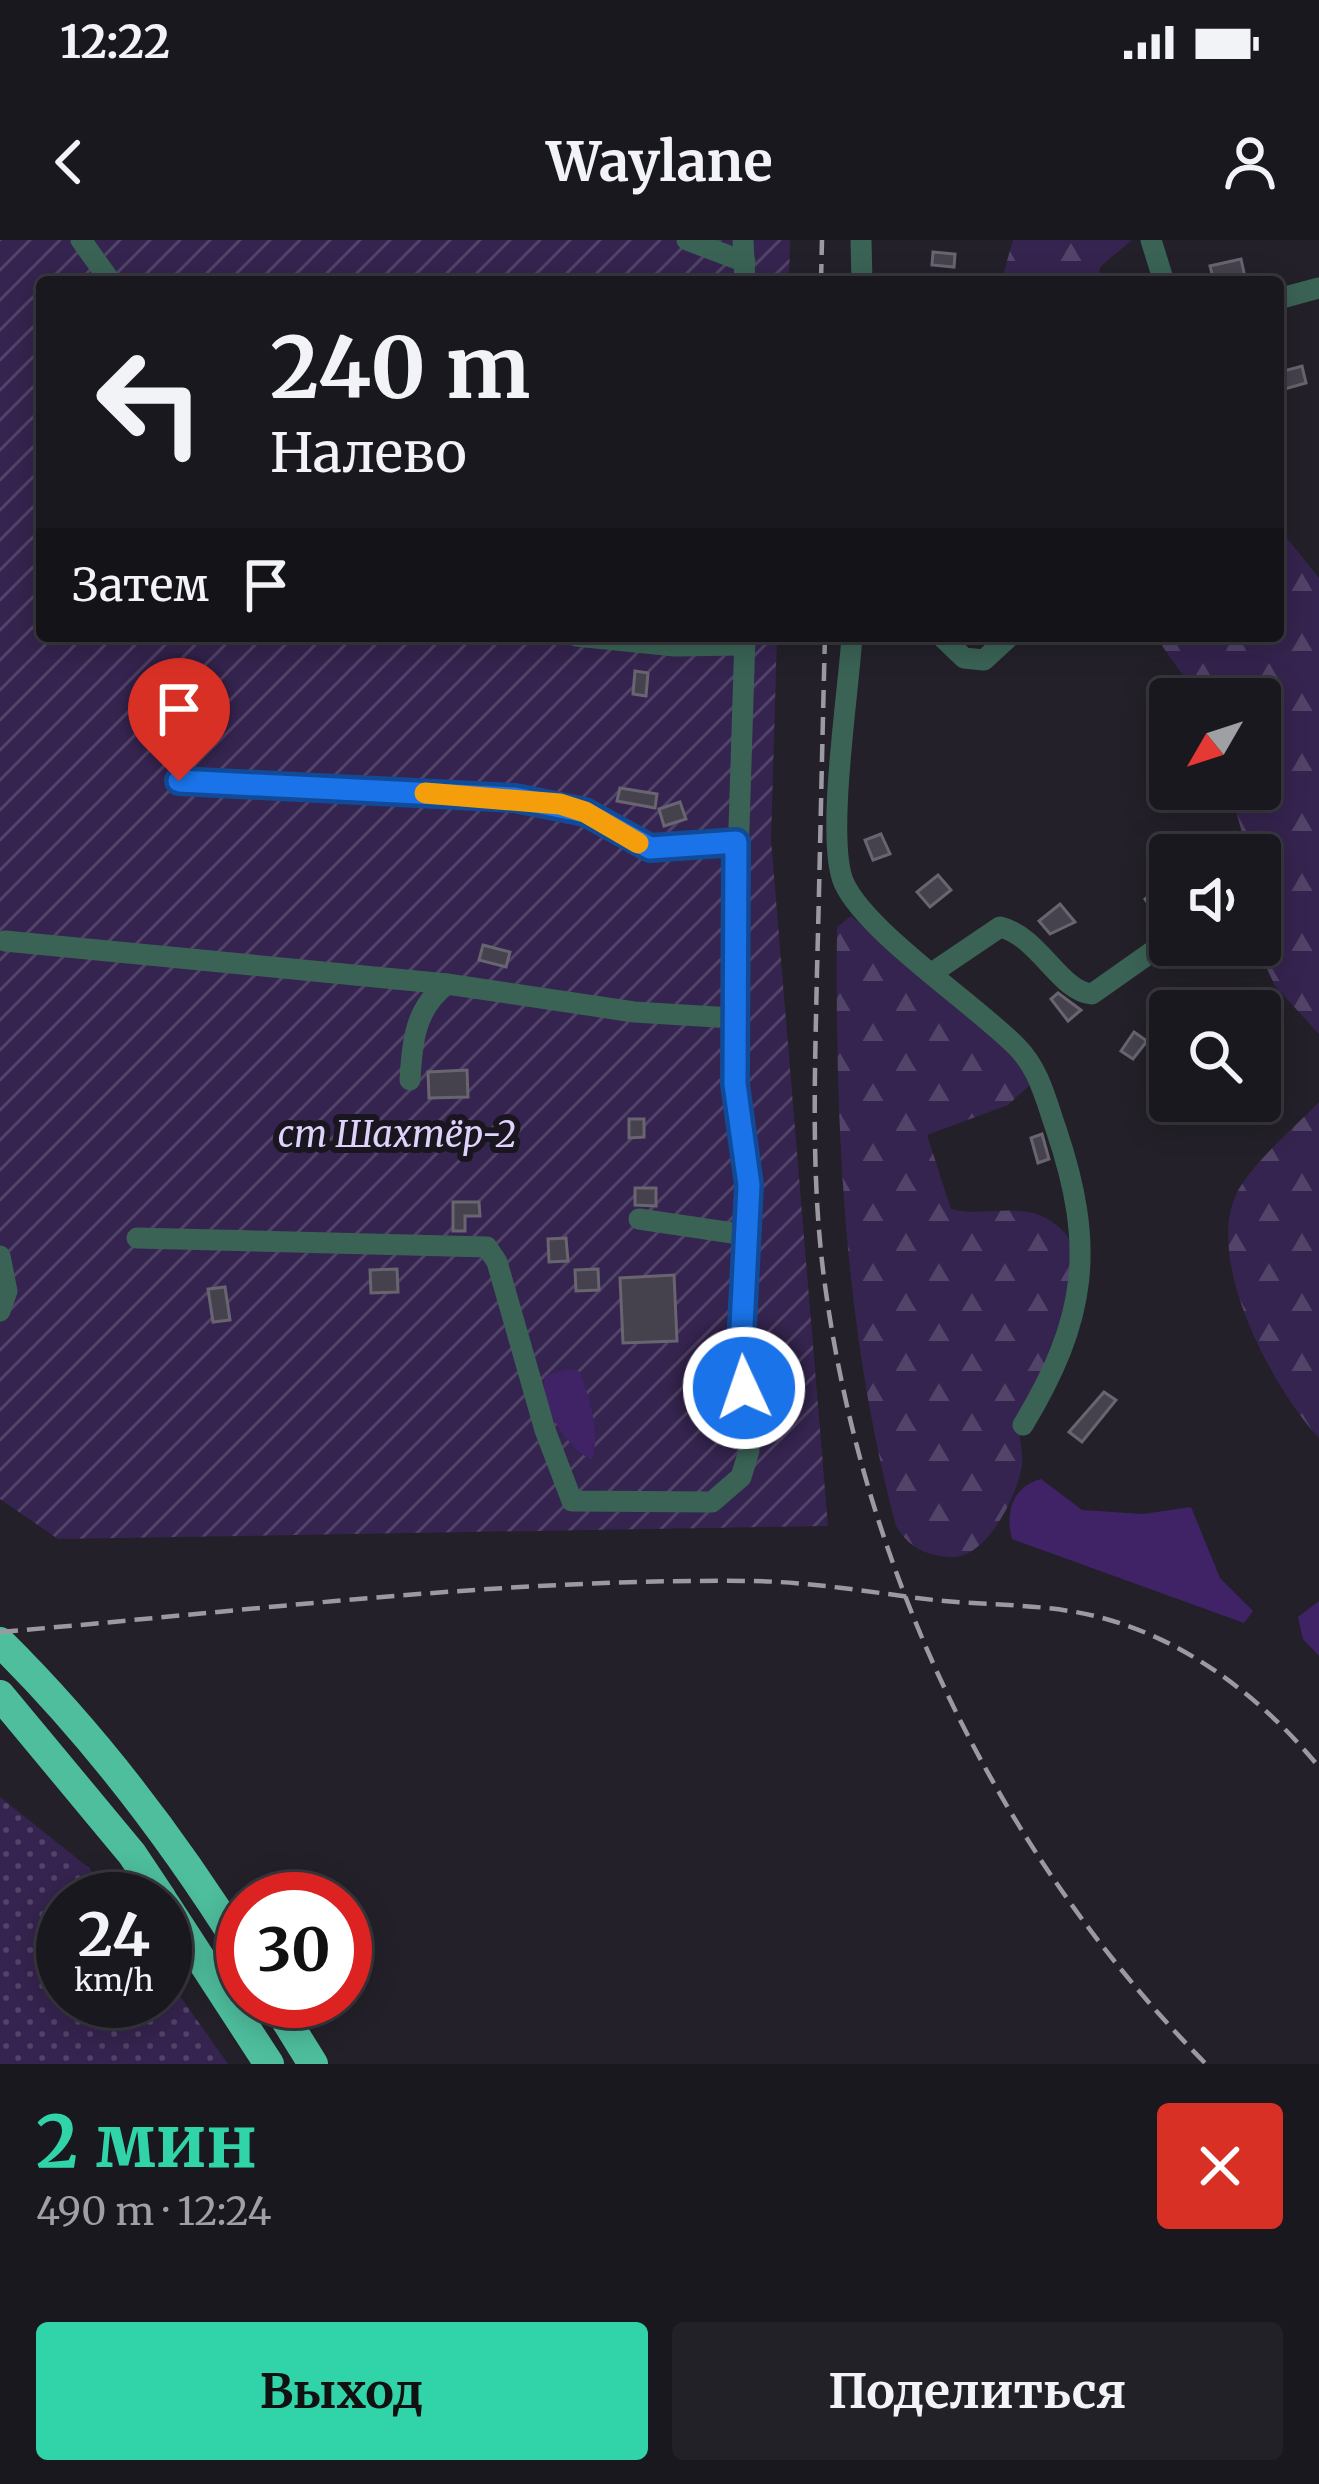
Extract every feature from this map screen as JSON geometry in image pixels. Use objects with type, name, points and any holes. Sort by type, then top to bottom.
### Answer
[{"type":"highway","points":[[0,1642],[59,1700],[176,1844],[216,1908]]},
{"type":"highway","points":[[0,1695],[144,1872]]},
{"type":"highway","points":[[192,1946],[269,2064]]},
{"type":"highway","points":[[291,2028],[313,2064]]},
{"type":"street","points":[[81,240],[107,276]]},
{"type":"street","points":[[687,240],[744,261]]},
{"type":"street","points":[[861,240],[862,276]]},
{"type":"street","points":[[1151,240],[1162,276]]},
{"type":"street","points":[[1284,297],[1319,288]]},
{"type":"street","points":[[635,642],[675,646],[731,642]]},
{"type":"street","points":[[137,1238],[488,1247],[497,1262],[544,1430],[572,1502],[712,1502],[741,1478],[749,1451],[741,1347],[749,1185],[735,1084],[733,1018],[745,642]]},
{"type":"street","points":[[852,642],[841,871],[854,897],[1029,1063],[1072,1176],[1080,1223],[1077,1311],[1066,1346],[1023,1425]]},
{"type":"street","points":[[947,642],[964,658],[984,660],[1004,642]]},
{"type":"street","points":[[179,781],[515,798],[585,812],[650,848],[736,842]]},
{"type":"street","points":[[932,973],[1000,926],[1024,936],[1071,985],[1093,994],[1149,954]]},
{"type":"street","points":[[5,941],[447,984],[634,1012],[733,1018]]},
{"type":"street","points":[[410,1080],[412,1041],[428,998],[447,984]]},
{"type":"street","points":[[639,1219],[746,1234]]},
{"type":"street","points":[[0,1256],[7,1291],[0,1311]]},
{"type":"green space","name":"ст Шахтёр-2","points":[[0,240],[790,240],[789,276],[36,276],[36,642],[777,642],[771,840],[828,1526],[58,1539],[0,1499]]},
{"type":"green space","points":[[1013,240],[1132,240],[1100,267],[1099,276],[1003,276]]},
{"type":"green space","points":[[1284,534],[1319,578],[1319,1034],[1275,986],[1266,966],[1281,966],[1281,834],[1242,834],[1236,810],[1281,810],[1281,678],[1185,678],[1159,642],[1284,642]]},
{"type":"green space","points":[[851,916],[1016,1056],[1031,1084],[1008,1105],[927,1135],[951,1209],[1037,1214],[1063,1231],[1073,1249],[1071,1298],[1021,1420],[1022,1465],[1014,1494],[986,1539],[962,1556],[924,1551],[896,1526],[865,1379],[846,1228],[838,1077],[837,927]]},
{"type":"green space","points":[[1319,1102],[1319,1438],[1262,1353],[1234,1280],[1228,1245],[1230,1212],[1242,1184]]},
{"type":"green space","points":[[0,1797],[92,1872],[36,1872],[36,2028],[192,2028],[192,2013],[228,2064],[0,2064]]},
{"type":"shaded area","points":[[579,1371],[590,1404],[595,1429],[591,1460],[564,1435],[546,1399],[545,1376]]},
{"type":"shaded area","points":[[1041,1479],[1082,1510],[1143,1514],[1191,1507],[1220,1578],[1253,1611],[1244,1623],[1012,1539],[1013,1502],[1023,1488]]},
{"type":"shaded area","points":[[1319,1601],[1319,1656],[1303,1639],[1298,1617]]},
{"type":"building","points":[[933,252],[955,254],[954,267],[932,265]]},
{"type":"building","points":[[1241,259],[1245,276],[1212,276],[1210,266]]},
{"type":"building","points":[[1302,366],[1306,383],[1285,389],[1284,371]]},
{"type":"building","points":[[635,671],[648,673],[646,696],[633,694]]},
{"type":"building","points":[[620,788],[657,794],[655,808],[617,801]]},
{"type":"building","points":[[680,802],[686,819],[664,826],[659,809]]},
{"type":"building","points":[[881,834],[890,854],[873,860],[865,840]]},
{"type":"building","points":[[938,875],[951,890],[930,907],[917,892]]},
{"type":"building","points":[[1060,904],[1075,922],[1050,934],[1039,921]]},
{"type":"building","points":[[483,945],[510,952],[506,967],[479,960]]},
{"type":"building","points":[[1058,993],[1081,1010],[1068,1021],[1051,999]]},
{"type":"building","points":[[1134,1032],[1147,1041],[1133,1059],[1121,1051]]},
{"type":"building","points":[[467,1070],[468,1097],[429,1098],[428,1072]]},
{"type":"building","points":[[629,1119],[644,1119],[644,1137],[629,1138]]},
{"type":"building","points":[[1042,1134],[1049,1159],[1038,1163],[1031,1138]]},
{"type":"building","points":[[635,1188],[656,1188],[656,1206],[635,1205]]},
{"type":"building","points":[[453,1202],[479,1202],[480,1216],[465,1216],[465,1231],[453,1231]]},
{"type":"building","points":[[566,1238],[568,1261],[549,1262],[548,1239]]},
{"type":"building","points":[[397,1269],[398,1292],[371,1293],[370,1270]]},
{"type":"building","points":[[598,1269],[599,1290],[576,1291],[575,1270]]},
{"type":"building","points":[[674,1275],[677,1341],[623,1343],[620,1278]]},
{"type":"building","points":[[225,1287],[230,1320],[213,1322],[208,1289]]},
{"type":"building","points":[[1104,1392],[1116,1400],[1082,1442],[1069,1432]]},
{"type":"railway","points":[[821,276],[822,240]]},
{"type":"railway","points":[[825,642],[815,1046],[817,1196],[841,1381],[869,1490],[905,1596],[950,1699],[1002,1798],[1063,1892],[1131,1981],[1206,2064]]},
{"type":"railway","points":[[0,1632],[470,1590],[658,1581],[776,1582],[1042,1608],[1137,1629],[1196,1659],[1250,1697],[1319,1767]]},
{"type":"slow traffic","points":[[425,793],[560,804],[585,812],[638,843]]},
{"type":"route","points":[[179,781],[515,798],[585,812],[616,834],[650,848],[736,842],[735,1084],[749,1185],[741,1347],[744,1388]]}]
